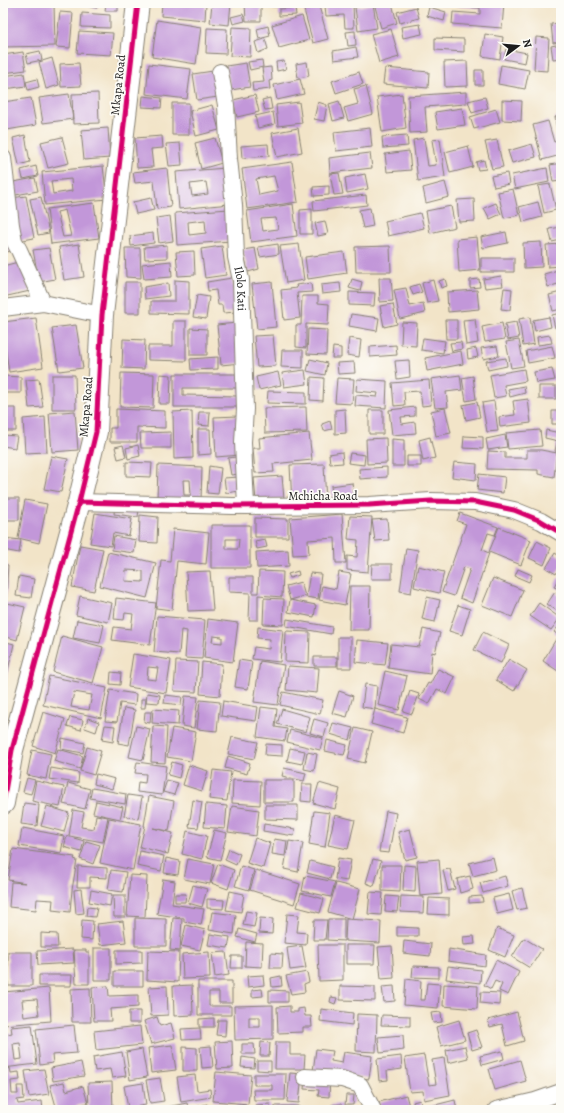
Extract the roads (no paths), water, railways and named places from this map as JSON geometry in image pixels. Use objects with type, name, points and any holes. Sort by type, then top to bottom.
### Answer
[{"type":"street","name":"Mkapa Road","points":[[3,804],[12,750],[79,502],[96,432],[102,315],[138,3]]},
{"type":"street","name":"Ilolo Kati","points":[[220,72],[226,105],[229,159],[234,205],[236,257],[241,280],[244,409],[243,442],[246,506]]},
{"type":"street","points":[[3,158],[14,241],[20,250],[44,303]]},
{"type":"street","points":[[3,308],[44,303],[102,315]]},
{"type":"street","name":"Mchicha Road","points":[[79,502],[246,506],[369,506],[431,501],[475,502],[514,510],[541,520],[561,533]]},
{"type":"street","points":[[305,1077],[342,1079],[360,1085],[373,1110]]},
{"type":"street","points":[[496,1110],[535,1101],[561,1092]]}]
